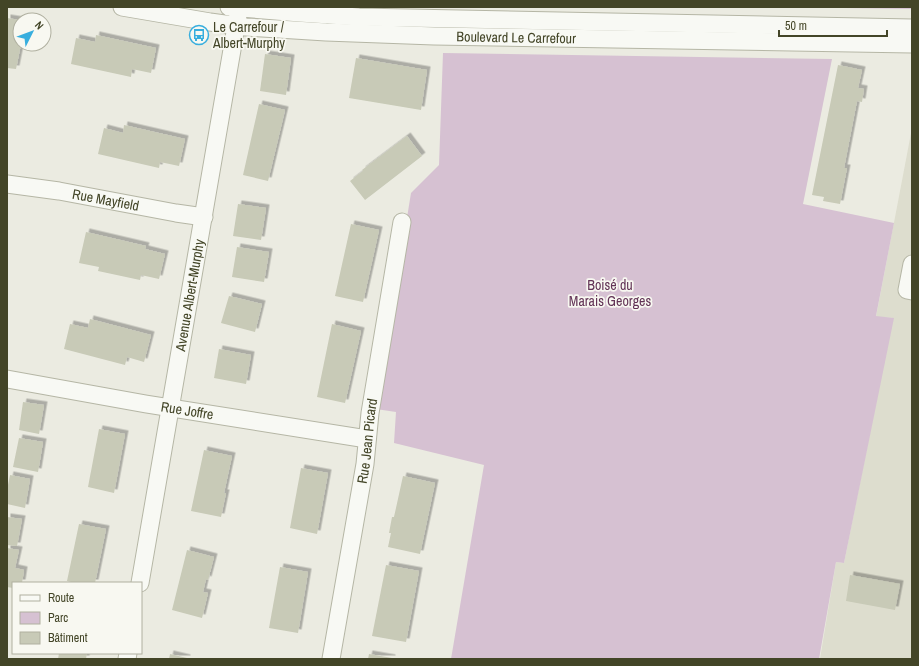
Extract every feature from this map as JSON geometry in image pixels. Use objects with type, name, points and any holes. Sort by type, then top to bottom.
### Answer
[{"type":"street","name":"Boulevard Le Carrefour","points":[[122,7],[237,26],[318,32],[434,36],[741,33],[912,28]]},
{"type":"street","name":"Boulevard Le Carrefour","points":[[236,7],[359,17],[741,33],[912,44]]},
{"type":"street","name":"Avenue Albert-Murphy","points":[[140,582],[237,26],[236,7]]},
{"type":"street","name":"Rue Mayfield","points":[[7,184],[59,191],[204,218]]},
{"type":"street","name":"Rue Jean Picard","points":[[331,659],[365,464],[370,411],[402,222]]},
{"type":"street","points":[[912,264],[907,290],[912,291]]},
{"type":"street","name":"Rue Joffre","points":[[7,379],[171,408],[367,439]]},
{"type":"shaded area","points":[[912,128],[912,659],[820,659],[836,562],[844,563],[893,318],[876,317]]},
{"type":"green space","points":[[773,7],[912,7],[912,9]]},
{"type":"green space","name":"Boisé du Marais Georges","points":[[443,53],[832,59],[803,204],[894,223],[876,316],[894,318],[844,563],[836,562],[819,659],[451,659],[484,465],[394,443],[396,412],[376,409],[411,193],[439,165]]},
{"type":"building","points":[[7,18],[12,19],[12,52],[19,52],[16,69],[7,68]]},
{"type":"building","points":[[96,35],[156,48],[151,73],[132,69],[131,77],[71,64],[76,38],[95,42]]},
{"type":"building","points":[[265,54],[291,58],[286,95],[260,91]]},
{"type":"building","points":[[356,58],[427,70],[421,110],[349,98]]},
{"type":"building","points":[[838,65],[862,70],[858,88],[864,89],[862,102],[857,101],[844,168],[847,168],[840,204],[823,201],[824,197],[812,195]]},
{"type":"building","points":[[259,104],[285,110],[268,181],[243,175]]},
{"type":"building","points":[[124,125],[185,139],[179,166],[160,162],[159,168],[98,154],[104,128],[123,133]]},
{"type":"building","points":[[407,136],[422,156],[365,200],[350,181]]},
{"type":"building","points":[[238,204],[266,208],[261,240],[233,236]]},
{"type":"building","points":[[351,224],[379,230],[363,302],[335,296]]},
{"type":"building","points":[[86,232],[146,246],[145,249],[165,254],[159,279],[141,275],[140,280],[98,271],[99,267],[79,263]]},
{"type":"building","points":[[237,247],[269,252],[264,282],[232,277]]},
{"type":"building","points":[[229,296],[262,304],[255,332],[221,323]]},
{"type":"building","points":[[90,319],[151,335],[144,362],[127,357],[125,365],[64,349],[70,324],[88,328]]},
{"type":"building","points":[[332,324],[361,331],[345,403],[317,397]]},
{"type":"building","points":[[219,349],[251,355],[246,384],[214,378]]},
{"type":"building","points":[[23,402],[44,405],[39,434],[19,430]]},
{"type":"building","points":[[99,429],[125,434],[114,493],[88,487]]},
{"type":"building","points":[[19,438],[43,442],[38,472],[13,467]]},
{"type":"building","points":[[204,450],[232,456],[224,493],[226,493],[221,517],[191,511]]},
{"type":"building","points":[[301,468],[328,473],[317,534],[290,528]]},
{"type":"building","points":[[10,475],[30,479],[25,508],[7,504],[7,490]]},
{"type":"building","points":[[403,476],[435,483],[420,554],[388,547],[392,517],[394,517]]},
{"type":"building","points":[[7,517],[22,519],[17,546],[7,545]]},
{"type":"building","points":[[79,524],[106,529],[95,582],[67,581]]},
{"type":"building","points":[[7,548],[19,550],[15,568],[24,570],[22,582],[12,582],[12,588],[7,587]]},
{"type":"building","points":[[187,550],[214,557],[203,592],[208,593],[202,618],[172,610]]},
{"type":"building","points":[[386,565],[419,571],[406,642],[372,636]]},
{"type":"building","points":[[280,567],[308,572],[298,633],[269,628]]},
{"type":"building","points":[[850,575],[900,584],[895,610],[846,601]]},
{"type":"building","points":[[59,654],[87,654],[86,659],[58,659]]},
{"type":"building","points":[[170,654],[187,658],[187,659],[169,659]]},
{"type":"building","points":[[369,654],[392,658],[392,659],[368,659]]},
{"type":"place","name":"Le Carrefour / Albert-Murphy","points":[[199,35]]}]
